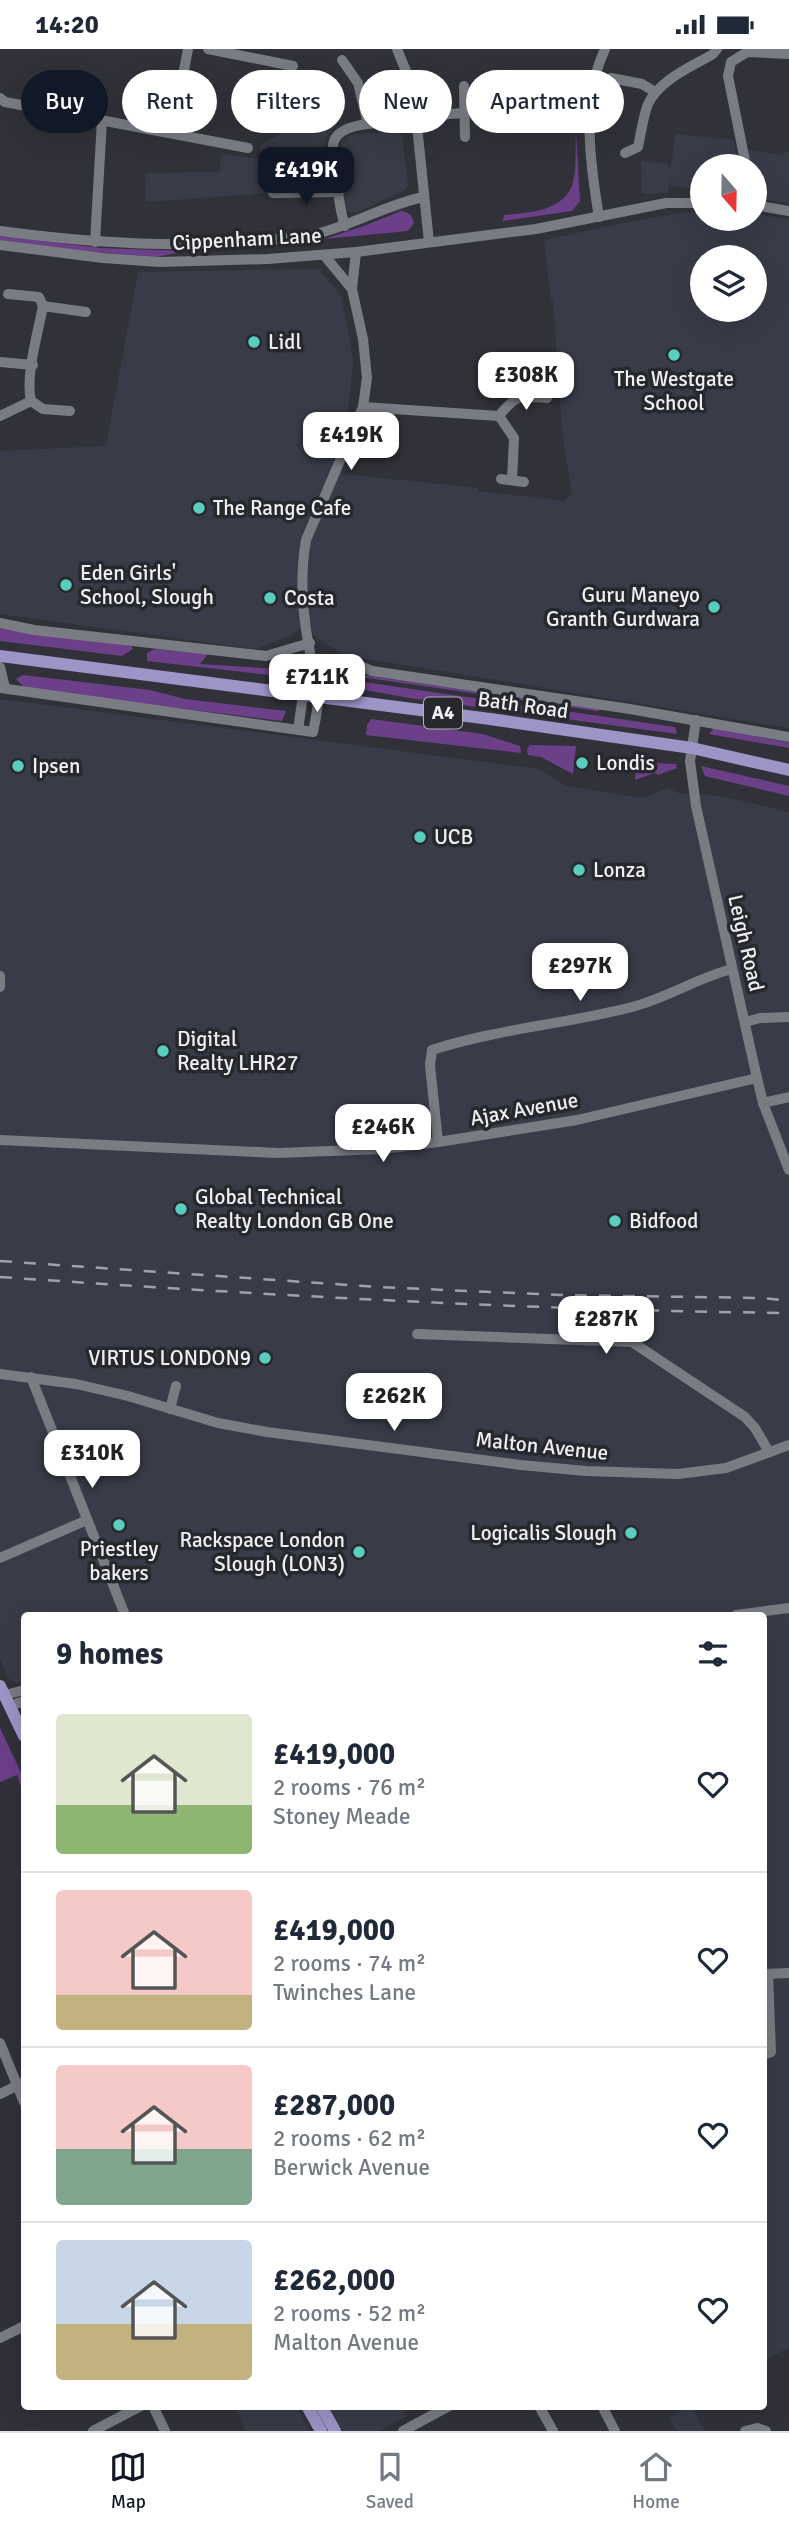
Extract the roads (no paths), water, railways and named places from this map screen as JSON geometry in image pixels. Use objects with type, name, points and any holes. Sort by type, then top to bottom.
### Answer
[{"type":"main road","name":"Bath Road","points":[[0,656],[692,748],[789,770]]},
{"type":"main road","points":[[5,1696],[21,1731]]},
{"type":"main road","points":[[309,2410],[321,2431]]},
{"type":"main road","points":[[323,2410],[335,2431]]},
{"type":"street","points":[[184,70],[188,49]]},
{"type":"street","points":[[208,49],[293,66]]},
{"type":"street","points":[[397,49],[406,70]]},
{"type":"street","points":[[598,70],[605,49]]},
{"type":"street","points":[[625,153],[638,147],[647,106],[655,92],[717,49]]},
{"type":"street","points":[[744,154],[728,76],[731,62],[747,51],[789,54]]},
{"type":"street","points":[[342,60],[359,87]]},
{"type":"street","points":[[624,81],[642,84],[655,92]]},
{"type":"street","points":[[464,86],[465,137]]},
{"type":"street","points":[[0,98],[21,104]]},
{"type":"street","points":[[452,115],[465,113]]},
{"type":"street","points":[[345,226],[337,192],[333,145],[336,136],[344,129],[359,126]]},
{"type":"street","points":[[95,242],[101,133]]},
{"type":"street","points":[[172,133],[248,148]]},
{"type":"street","points":[[417,133],[429,242]]},
{"type":"street","points":[[590,133],[599,217]]},
{"type":"street","points":[[274,193],[337,192]]},
{"type":"street","points":[[0,231],[95,242],[196,245],[284,239],[345,226],[423,197]]},
{"type":"street","name":"Cippenham Lane","points":[[0,245],[159,262],[324,254],[536,229],[666,203],[690,203]]},
{"type":"street","points":[[767,207],[789,211]]},
{"type":"street","points":[[0,667],[2,688],[313,732],[319,697],[318,674],[312,659],[300,582],[306,540],[363,407],[367,378],[363,339],[352,289],[356,252]]},
{"type":"street","points":[[324,254],[352,289]]},
{"type":"street","points":[[8,294],[39,297],[43,306],[29,391],[31,401],[43,409],[70,411]]},
{"type":"street","points":[[43,306],[86,312]]},
{"type":"street","points":[[0,362],[33,365]]},
{"type":"street","points":[[499,416],[511,400],[527,396],[547,398]]},
{"type":"street","points":[[0,416],[31,401]]},
{"type":"street","points":[[363,407],[499,416]]},
{"type":"street","points":[[499,416],[514,438],[506,479],[524,482]]},
{"type":"street","points":[[0,624],[266,656],[310,643]]},
{"type":"street","points":[[298,730],[306,674],[312,659]]},
{"type":"street","points":[[312,659],[345,660],[372,671],[696,720],[789,737]]},
{"type":"street","name":"Leigh Road","points":[[696,720],[690,761],[694,795],[757,1078],[789,1170]]},
{"type":"street","points":[[438,1142],[430,1065],[432,1050],[487,1035],[634,1007],[701,978],[732,969]]},
{"type":"street","points":[[0,977],[0,986]]},
{"type":"street","points":[[745,1022],[760,1018],[789,1017]]},
{"type":"street","name":"Ajax Avenue","points":[[0,1140],[278,1153],[335,1152],[438,1142],[577,1120],[757,1078]]},
{"type":"street","points":[[764,1103],[789,1097]]},
{"type":"street","points":[[417,1334],[632,1342],[746,1417],[769,1452]]},
{"type":"street","name":"Malton Avenue","points":[[0,1374],[30,1377],[128,1396],[218,1423],[267,1432],[522,1465],[614,1473],[678,1474],[726,1468],[789,1445]]},
{"type":"street","points":[[30,1377],[124,1612]]},
{"type":"street","points":[[170,1409],[176,1386]]},
{"type":"street","points":[[0,1558],[87,1520]]},
{"type":"street","points":[[759,1612],[789,1608]]},
{"type":"street","points":[[767,1974],[789,1973]]},
{"type":"street","points":[[767,2000],[771,2052],[767,2054]]},
{"type":"street","points":[[0,2043],[21,2084],[0,2094]]},
{"type":"street","points":[[0,2338],[21,2328]]},
{"type":"street","points":[[93,2431],[133,2410]]},
{"type":"street","points":[[155,2410],[165,2431]]},
{"type":"street","points":[[404,2431],[442,2410]]},
{"type":"street","points":[[541,2410],[553,2431]]},
{"type":"street","points":[[604,2410],[615,2431]]},
{"type":"street","points":[[744,2431],[757,2428],[766,2431]]},
{"type":"railway","points":[[0,1261],[377,1287],[560,1295],[763,1298],[789,1301]]},
{"type":"railway","points":[[0,1277],[394,1301],[789,1313]]},
{"type":"place","name":"Lidl","points":[[254,342]]},
{"type":"place","name":"The Westgate School","points":[[674,355]]},
{"type":"place","name":"The Range Cafe","points":[[199,508]]},
{"type":"place","name":"Eden Girls' School, Slough","points":[[66,585]]},
{"type":"place","name":"Costa","points":[[270,598]]},
{"type":"place","name":"Guru Maneyo Granth Gurdwara","points":[[714,607]]},
{"type":"place","name":"Londis","points":[[582,763]]},
{"type":"place","name":"Ipsen","points":[[18,766]]},
{"type":"place","name":"UCB","points":[[420,837]]},
{"type":"place","name":"Lonza","points":[[579,870]]},
{"type":"place","name":"Digital Realty LHR27","points":[[163,1051]]},
{"type":"place","name":"Global Technical Realty London GB One","points":[[181,1209]]},
{"type":"place","name":"Bidfood","points":[[615,1221]]},
{"type":"place","name":"VIRTUS LONDON9","points":[[265,1358]]},
{"type":"place","name":"Priestley bakers","points":[[119,1525]]},
{"type":"place","name":"Logicalis Slough","points":[[631,1533]]},
{"type":"place","name":"Rackspace London Slough (LON3)","points":[[359,1552]]}]
